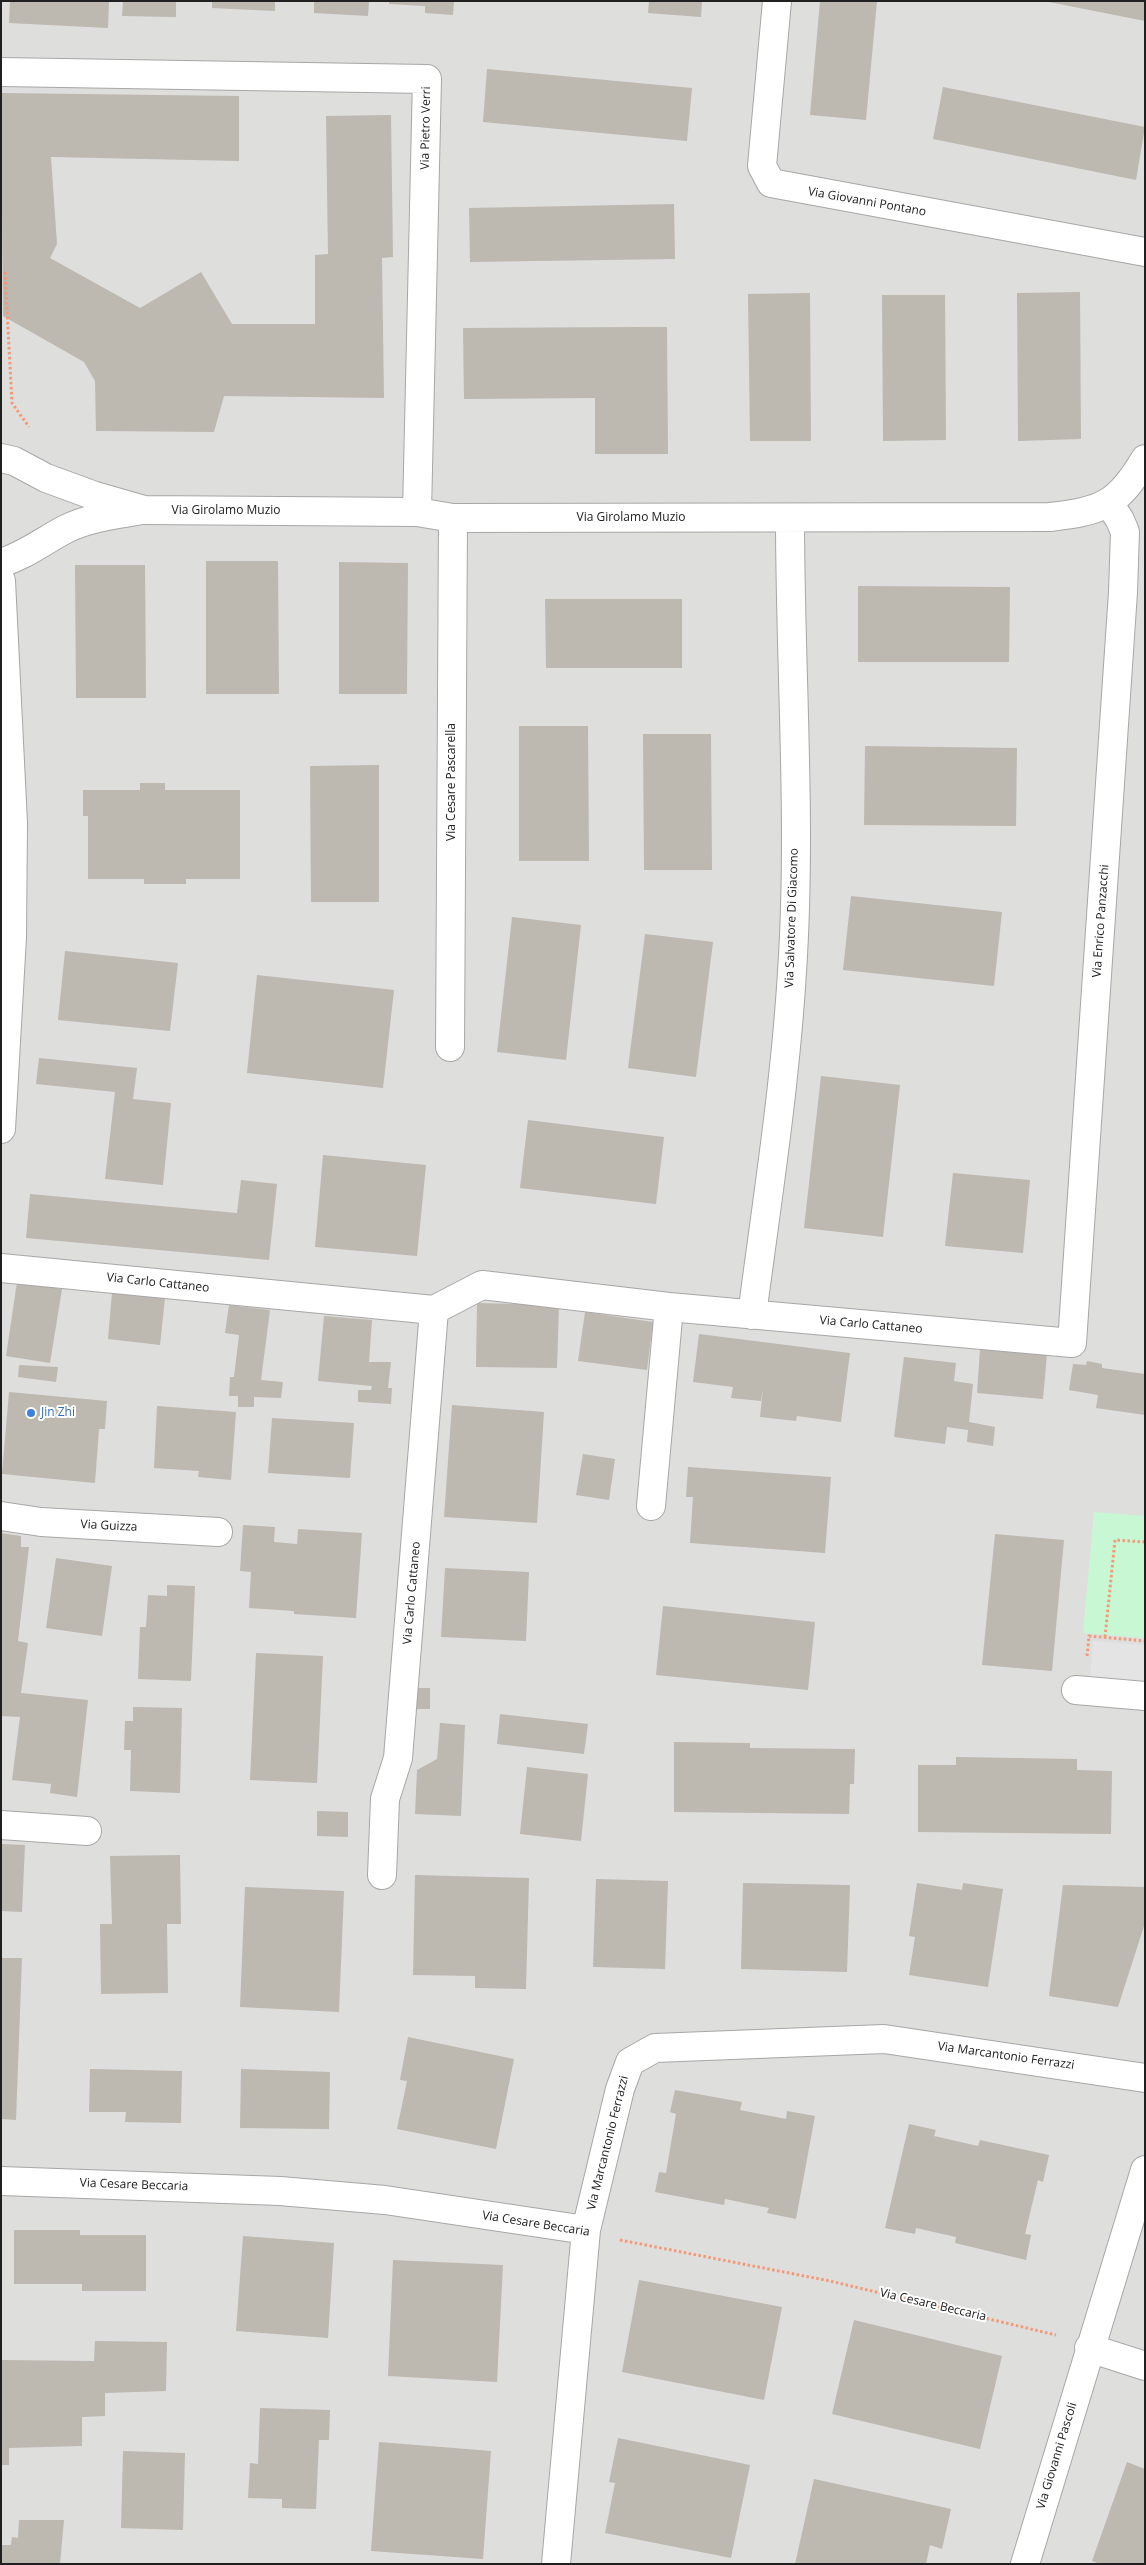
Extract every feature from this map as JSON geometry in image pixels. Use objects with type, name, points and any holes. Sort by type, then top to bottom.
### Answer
[{"type":"street","name":"Via Giovanni Pontano","points":[[777,1],[762,166],[771,183],[1145,252]]},
{"type":"street","name":"Via Pietro Verri","points":[[1,72],[427,79],[417,512]]},
{"type":"street","name":"Via Girolamo Muzio","points":[[1,458],[14,461],[46,478],[94,496],[144,510],[417,512],[454,518],[1050,517],[1080,514],[1109,503],[1124,491],[1145,459]]},
{"type":"street","name":"Via Enrico Panzacchi","points":[[1072,1343],[1123,584],[1125,532],[1109,503]]},
{"type":"street","points":[[1,563],[24,555],[68,529],[96,518],[144,510]]},
{"type":"street","name":"Via Cesare Pascarella","points":[[450,1047],[454,518]]},
{"type":"street","name":"Via Salvatore Di Giacomo","points":[[752,1315],[782,1085],[792,971],[795,861],[790,518]]},
{"type":"street","points":[[1,581],[13,822],[12,937],[1,1129]]},
{"type":"street","name":"Via Carlo Cattaneo","points":[[1,1268],[434,1310],[482,1285],[669,1307],[1072,1343]]},
{"type":"street","points":[[651,1506],[669,1307]]},
{"type":"street","name":"Via Carlo Cattaneo","points":[[382,1875],[385,1799],[398,1758],[434,1310]]},
{"type":"street","name":"Via Guizza","points":[[1,1516],[41,1522],[218,1532]]},
{"type":"street","points":[[1080,1691],[1145,1696]]},
{"type":"street","points":[[1,1825],[87,1831]]},
{"type":"street","name":"Via Marcantonio Ferrazzi","points":[[556,2564],[586,2230],[630,2062],[655,2048],[884,2039],[1145,2078]]},
{"type":"street","name":"Via Giovanni Pascoli","points":[[1024,2564],[1145,2170]]},
{"type":"street","name":"Via Cesare Beccaria","points":[[1,2181],[280,2191],[385,2200],[586,2230]]},
{"type":"street","points":[[1089,2348],[1145,2366]]},
{"type":"path","points":[[5,272],[12,402],[31,430]]},
{"type":"path","points":[[1105,1637],[1115,1540],[1145,1542]]},
{"type":"path","points":[[1080,1691],[1089,1636],[1145,1641]]},
{"type":"path","name":"Via Cesare Beccaria","points":[[586,2230],[614,2238],[830,2281],[1053,2334],[1089,2348]]},
{"type":"shaded area","points":[[1,1],[1145,1],[1145,2564],[1,2564]]},
{"type":"shaded area","points":[[1093,1641],[1145,1645],[1145,1696],[1089,1691]]},
{"type":"green space","points":[[1094,1512],[1145,1516],[1145,1638],[1083,1633]]},
{"type":"building","points":[[10,1],[109,1],[108,28],[9,23]]},
{"type":"building","points":[[123,1],[176,1],[176,17],[122,16]]},
{"type":"building","points":[[212,1],[275,1],[275,11],[212,8]]},
{"type":"building","points":[[314,1],[369,1],[368,16],[314,13]]},
{"type":"building","points":[[389,1],[454,1],[453,15],[425,13],[425,6],[389,4]]},
{"type":"building","points":[[649,1],[702,1],[701,17],[648,13]]},
{"type":"building","points":[[820,1],[877,1],[866,120],[810,115]]},
{"type":"building","points":[[1145,1],[1145,21],[1049,2]]},
{"type":"building","points":[[487,69],[692,88],[687,141],[483,122]]},
{"type":"building","points":[[943,87],[1145,127],[1136,180],[933,139]]},
{"type":"building","points":[[1,93],[239,96],[239,161],[51,157],[57,244],[50,258],[140,308],[201,272],[232,324],[315,324],[315,255],[328,254],[326,116],[391,115],[393,257],[382,258],[384,398],[224,396],[214,432],[96,431],[95,381],[84,362],[3,316]]},
{"type":"building","points":[[674,204],[675,259],[470,262],[469,208]]},
{"type":"building","points":[[1080,292],[1081,439],[1018,441],[1017,293]]},
{"type":"building","points":[[810,293],[811,441],[750,441],[748,294]]},
{"type":"building","points":[[882,295],[945,295],[946,440],[883,441]]},
{"type":"building","points":[[667,327],[668,454],[595,454],[595,398],[464,399],[463,328]]},
{"type":"building","points":[[206,561],[278,561],[279,694],[206,694]]},
{"type":"building","points":[[339,562],[408,563],[407,694],[339,694]]},
{"type":"building","points":[[75,565],[145,565],[146,698],[76,698]]},
{"type":"building","points":[[858,586],[1010,587],[1009,662],[858,662]]},
{"type":"building","points":[[545,599],[682,599],[682,668],[546,668]]},
{"type":"building","points":[[519,726],[588,726],[589,861],[519,861]]},
{"type":"building","points":[[643,734],[711,734],[712,870],[644,870]]},
{"type":"building","points":[[865,746],[1017,748],[1016,826],[864,825]]},
{"type":"building","points":[[379,765],[379,902],[311,902],[310,766]]},
{"type":"building","points":[[140,783],[165,783],[165,790],[240,790],[240,879],[186,879],[186,884],[144,884],[144,879],[88,879],[88,816],[83,816],[83,790],[140,790]]},
{"type":"building","points":[[851,896],[1002,912],[994,986],[843,970]]},
{"type":"building","points":[[512,917],[581,925],[566,1060],[497,1052]]},
{"type":"building","points":[[645,934],[713,942],[696,1077],[628,1068]]},
{"type":"building","points":[[65,951],[178,963],[170,1031],[58,1020]]},
{"type":"building","points":[[257,975],[394,990],[383,1088],[247,1073]]},
{"type":"building","points":[[39,1058],[137,1068],[133,1099],[171,1103],[163,1185],[105,1179],[115,1092],[36,1084]]},
{"type":"building","points":[[821,1076],[900,1085],[883,1237],[804,1228]]},
{"type":"building","points":[[528,1120],[664,1137],[656,1204],[520,1188]]},
{"type":"building","points":[[323,1155],[426,1165],[417,1256],[315,1247]]},
{"type":"building","points":[[953,1173],[1030,1180],[1023,1253],[945,1246]]},
{"type":"building","points":[[241,1180],[277,1184],[269,1260],[26,1238],[30,1194],[237,1213]]},
{"type":"building","points":[[17,1282],[62,1289],[50,1363],[6,1356]]},
{"type":"building","points":[[112,1293],[165,1298],[160,1345],[108,1339]]},
{"type":"building","points":[[477,1303],[559,1305],[557,1368],[476,1367]]},
{"type":"building","points":[[229,1305],[270,1310],[261,1380],[283,1382],[281,1398],[254,1397],[254,1407],[238,1407],[238,1396],[229,1396],[230,1377],[234,1377],[239,1335],[225,1333]]},
{"type":"building","points":[[585,1312],[653,1322],[647,1370],[578,1361]]},
{"type":"building","points":[[324,1316],[372,1320],[369,1362],[391,1362],[388,1388],[392,1388],[391,1404],[358,1402],[358,1390],[371,1390],[372,1386],[318,1381]]},
{"type":"building","points":[[699,1334],[850,1353],[841,1422],[797,1416],[796,1421],[760,1417],[763,1388],[761,1401],[731,1398],[733,1387],[693,1382]]},
{"type":"building","points":[[980,1349],[1047,1354],[1043,1399],[977,1393]]},
{"type":"building","points":[[904,1357],[956,1363],[954,1381],[973,1384],[969,1422],[995,1427],[993,1446],[967,1442],[968,1430],[947,1427],[945,1444],[894,1437]]},
{"type":"building","points":[[1087,1361],[1102,1364],[1102,1368],[1145,1374],[1145,1415],[1096,1408],[1098,1395],[1069,1390],[1073,1364],[1086,1365]]},
{"type":"building","points":[[19,1365],[58,1367],[56,1382],[18,1377]]},
{"type":"building","points":[[9,1392],[107,1401],[105,1429],[99,1429],[95,1483],[2,1474]]},
{"type":"building","points":[[452,1405],[544,1412],[537,1523],[444,1517]]},
{"type":"building","points":[[157,1406],[236,1412],[231,1480],[198,1477],[199,1471],[154,1468]]},
{"type":"building","points":[[272,1418],[354,1423],[350,1478],[268,1473]]},
{"type":"building","points":[[583,1454],[615,1459],[609,1500],[576,1495]]},
{"type":"building","points":[[688,1467],[831,1477],[825,1553],[690,1543],[693,1497],[686,1497]]},
{"type":"building","points":[[243,1525],[275,1527],[274,1542],[297,1544],[298,1529],[362,1533],[356,1618],[294,1614],[294,1611],[249,1608],[251,1572],[240,1571]]},
{"type":"building","points":[[1,1533],[21,1536],[21,1547],[29,1547],[18,1641],[28,1643],[21,1693],[88,1700],[77,1797],[50,1793],[51,1784],[12,1780],[20,1717],[1,1716]]},
{"type":"building","points":[[995,1534],[1064,1540],[1052,1671],[982,1665]]},
{"type":"building","points":[[56,1558],[112,1566],[102,1636],[46,1628]]},
{"type":"building","points":[[445,1568],[529,1572],[526,1641],[441,1637]]},
{"type":"building","points":[[167,1585],[195,1586],[191,1681],[138,1679],[140,1627],[146,1627],[148,1595],[167,1596]]},
{"type":"building","points":[[663,1606],[815,1622],[808,1690],[656,1675]]},
{"type":"building","points":[[256,1653],[323,1656],[317,1783],[250,1780]]},
{"type":"building","points":[[415,1688],[430,1688],[430,1709],[415,1709]]},
{"type":"building","points":[[133,1707],[182,1708],[180,1793],[130,1791],[131,1750],[124,1750],[125,1721],[133,1721]]},
{"type":"building","points":[[500,1714],[588,1724],[584,1754],[497,1744]]},
{"type":"building","points":[[440,1723],[465,1725],[461,1816],[415,1814],[417,1770],[437,1759]]},
{"type":"building","points":[[674,1742],[750,1743],[750,1748],[855,1749],[854,1784],[850,1784],[849,1814],[674,1812]]},
{"type":"building","points":[[956,1757],[1077,1759],[1077,1770],[1112,1771],[1111,1834],[918,1832],[918,1765],[956,1765]]},
{"type":"building","points":[[527,1767],[588,1774],[581,1841],[520,1834]]},
{"type":"building","points":[[317,1811],[348,1812],[348,1837],[317,1836]]},
{"type":"building","points":[[1,1844],[25,1845],[22,1912],[1,1911]]},
{"type":"building","points":[[180,1855],[181,1924],[167,1924],[168,1993],[101,1994],[100,1924],[112,1924],[110,1856]]},
{"type":"building","points":[[415,1875],[529,1878],[526,1989],[475,1988],[475,1976],[413,1975]]},
{"type":"building","points":[[596,1879],[668,1881],[665,1969],[593,1967]]},
{"type":"building","points":[[743,1883],[850,1885],[847,1972],[741,1969]]},
{"type":"building","points":[[917,1883],[962,1890],[963,1883],[1003,1889],[988,1987],[909,1975],[915,1937],[909,1936]]},
{"type":"building","points":[[1063,1885],[1145,1887],[1145,1923],[1118,2007],[1049,1996]]},
{"type":"building","points":[[245,1887],[344,1891],[339,2012],[240,2007]]},
{"type":"building","points":[[1,1958],[22,1958],[16,2120],[1,2119]]},
{"type":"building","points":[[408,2037],[514,2059],[496,2149],[397,2129],[407,2081],[400,2080]]},
{"type":"building","points":[[90,2069],[182,2071],[181,2123],[125,2122],[126,2112],[89,2112]]},
{"type":"building","points":[[241,2069],[330,2072],[329,2129],[240,2128]]},
{"type":"building","points":[[675,2090],[742,2102],[740,2110],[786,2119],[787,2111],[815,2116],[796,2219],[767,2213],[769,2208],[725,2199],[724,2205],[655,2192],[659,2172],[666,2173],[676,2114],[670,2112]]},
{"type":"building","points":[[909,2124],[936,2130],[934,2136],[978,2146],[980,2140],[1049,2155],[1043,2182],[1038,2180],[1025,2234],[1031,2235],[1026,2260],[955,2243],[956,2237],[916,2228],[915,2234],[885,2228]]},
{"type":"building","points":[[14,2230],[80,2230],[80,2235],[146,2235],[146,2291],[82,2291],[82,2284],[14,2284]]},
{"type":"building","points":[[243,2236],[334,2243],[328,2338],[236,2331]]},
{"type":"building","points":[[393,2260],[503,2265],[497,2382],[388,2376]]},
{"type":"building","points":[[639,2280],[782,2307],[764,2400],[622,2372]]},
{"type":"building","points":[[854,2320],[1002,2356],[980,2449],[832,2414]]},
{"type":"building","points":[[95,2341],[167,2342],[166,2391],[105,2393],[105,2416],[82,2417],[82,2446],[9,2448],[9,2465],[1,2465],[1,2360],[94,2361]]},
{"type":"building","points":[[260,2408],[330,2410],[329,2440],[319,2440],[316,2509],[282,2508],[282,2499],[248,2498],[250,2463],[258,2464]]},
{"type":"building","points":[[618,2438],[750,2465],[731,2558],[605,2533],[615,2483],[609,2482]]},
{"type":"building","points":[[379,2442],[491,2451],[483,2559],[371,2551]]},
{"type":"building","points":[[123,2451],[185,2453],[183,2530],[121,2528]]},
{"type":"building","points":[[1127,2462],[1145,2469],[1145,2564],[1100,2564],[1092,2561]]},
{"type":"building","points":[[814,2479],[951,2509],[942,2549],[930,2545],[926,2564],[795,2564]]},
{"type":"building","points":[[19,2520],[64,2520],[60,2564],[1,2564],[1,2545],[11,2545],[12,2537],[18,2538]]},
{"type":"place","name":"Jin Zhi","points":[[31,1413]]}]
